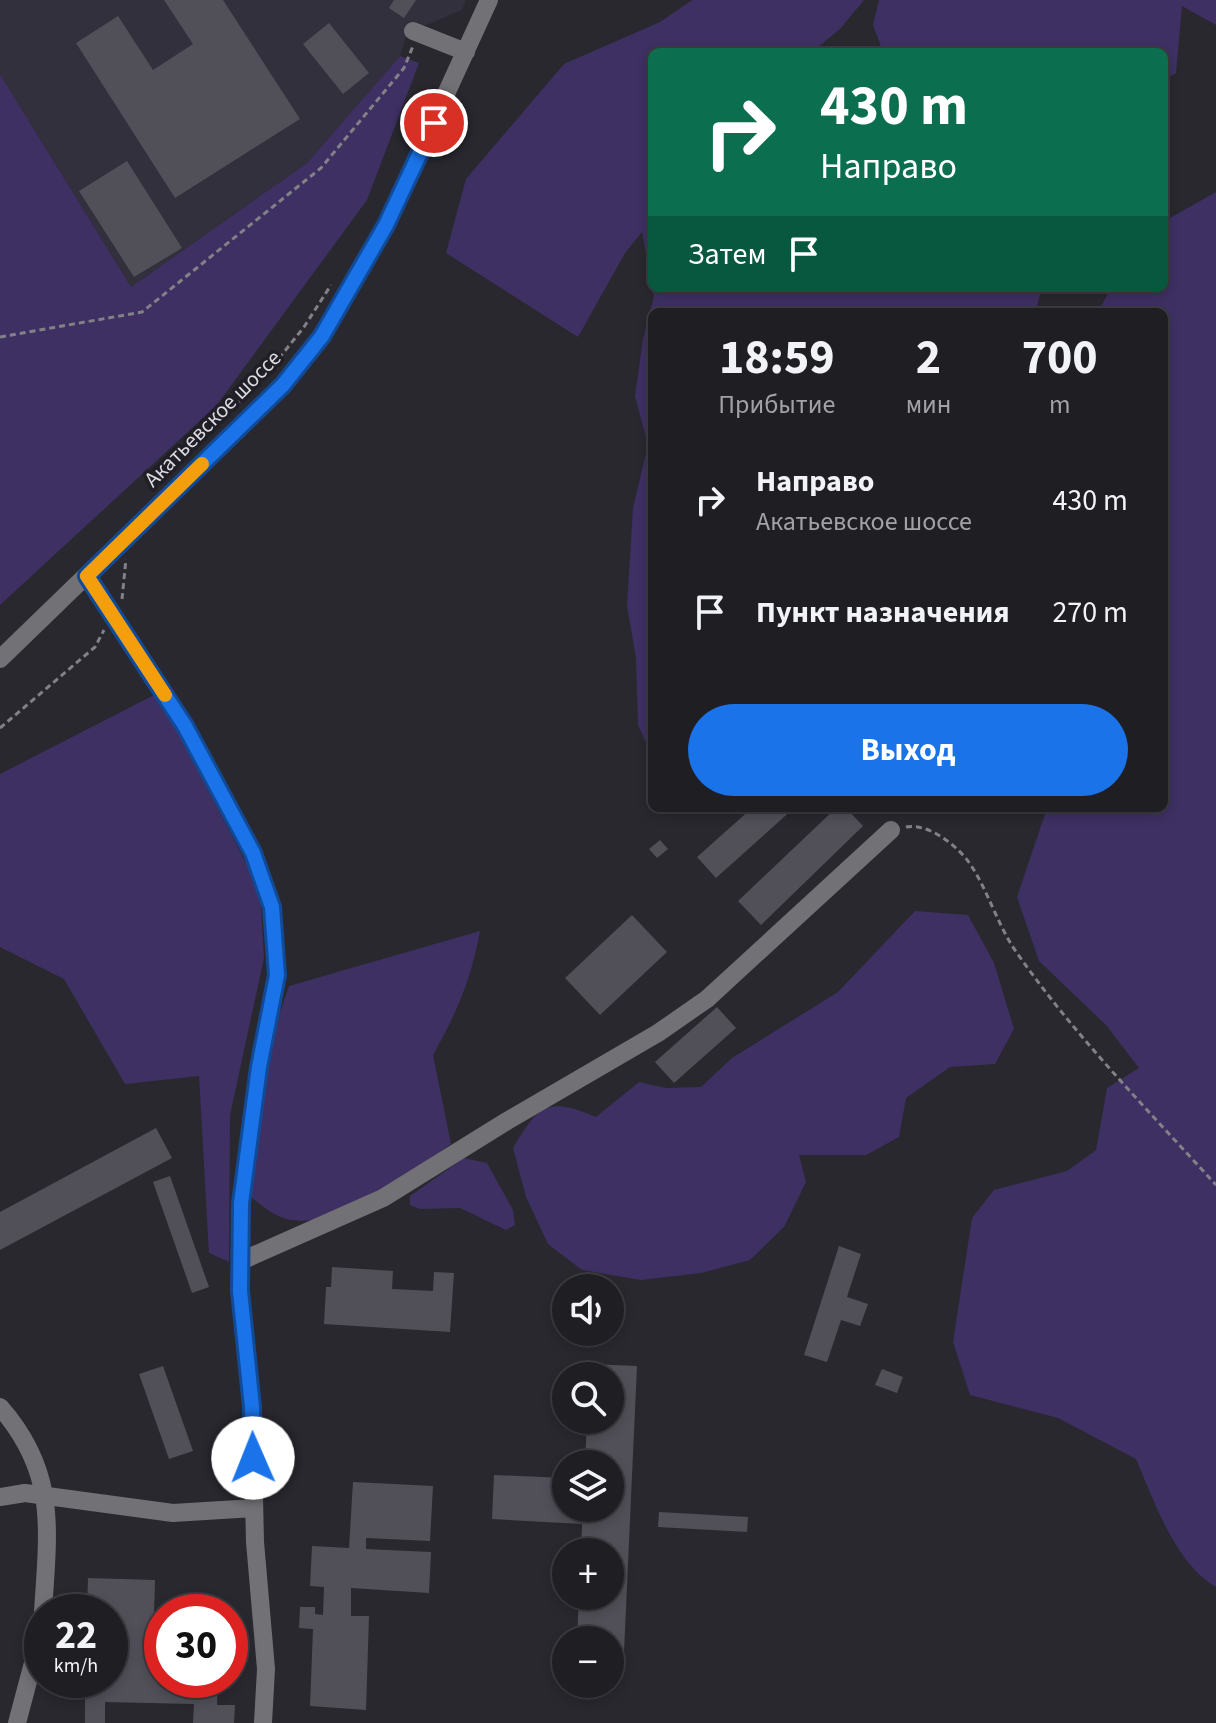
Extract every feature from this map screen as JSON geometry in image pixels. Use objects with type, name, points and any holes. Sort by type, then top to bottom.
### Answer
[{"type":"street","name":"Акатьевское шоссе","points":[[0,659],[283,385],[322,336],[386,225],[489,0]]},
{"type":"street","points":[[416,32],[466,52]]},
{"type":"street","points":[[87,576],[185,726],[253,853],[272,907],[277,975],[259,1067],[241,1203],[240,1291],[252,1407],[255,1542],[266,1669],[263,1723]]},
{"type":"street","points":[[241,1261],[383,1198],[658,1033],[707,999],[891,830]]},
{"type":"street","points":[[0,1407],[32,1450],[45,1498],[48,1529],[44,1594]]},
{"type":"street","points":[[0,1497],[25,1493],[173,1513],[254,1508]]},
{"type":"street","points":[[17,1723],[24,1697]]},
{"type":"path","points":[[0,337],[142,312],[321,168],[404,68],[416,32]]},
{"type":"path","points":[[151,489],[264,377],[304,327],[336,277]]},
{"type":"path","points":[[0,728],[95,647],[122,600],[126,555]]},
{"type":"path","points":[[891,830],[913,826],[943,838],[968,861],[1023,962],[1083,1040],[1216,1185]]},
{"type":"shaded area","points":[[0,0],[466,0],[462,10],[407,33],[400,56],[307,163],[131,287],[0,74]]},
{"type":"shaded area","points":[[692,0],[864,0],[840,29],[817,48],[648,48],[648,264],[642,232],[625,253],[578,337],[446,253],[466,179],[564,64],[660,22]]},
{"type":"shaded area","points":[[879,0],[1216,0],[1216,25],[1182,6],[1176,73],[1168,77],[1168,48],[882,48],[873,25]]},
{"type":"shaded area","points":[[400,56],[419,63],[367,200],[216,406],[0,605],[0,74],[131,287],[307,163]]},
{"type":"shaded area","points":[[1216,192],[1216,1587],[1189,1563],[1177,1547],[1158,1512],[1136,1459],[1058,1418],[970,1395],[953,1342],[972,1218],[994,1190],[1067,1171],[1096,1150],[1107,1088],[1139,1068],[1106,1025],[1039,961],[1017,897],[1046,812],[1168,812],[1168,308],[1100,308],[1109,292],[1168,292],[1170,218]]},
{"type":"shaded area","points":[[653,292],[1041,292],[1036,308],[651,308]]},
{"type":"shaded area","points":[[648,319],[648,445],[635,396]]},
{"type":"shaded area","points":[[648,445],[648,747],[638,725],[636,658],[627,606],[633,508]]},
{"type":"shaded area","points":[[158,693],[260,890],[264,958],[230,1115],[229,1262],[209,1253],[199,1076],[125,1084],[64,979],[0,947],[0,774]]},
{"type":"shaded area","points":[[915,911],[968,915],[994,963],[1014,1029],[995,1064],[950,1067],[906,1098],[899,1137],[866,1155],[799,1155],[806,1182],[784,1227],[750,1260],[701,1273],[641,1280],[624,1277],[624,1274],[582,1270],[548,1244],[526,1197],[513,1148],[538,1114],[555,1106],[596,1117],[639,1082],[666,1088],[701,1087],[732,1058],[838,992]]},
{"type":"shaded area","points":[[480,931],[462,995],[433,1055],[451,1144],[375,1196],[332,1215],[311,1220],[285,1219],[249,1195],[270,1041],[289,986]]},
{"type":"shaded area","points":[[464,1158],[487,1163],[513,1210],[515,1225],[506,1230],[460,1208],[420,1209],[410,1205],[410,1196]]},
{"type":"building","points":[[164,0],[223,0],[300,119],[175,198],[76,43],[118,16],[153,70],[193,44]]},
{"type":"building","points":[[394,0],[416,0],[404,18],[389,8]]},
{"type":"building","points":[[329,23],[369,73],[343,94],[303,44]]},
{"type":"building","points":[[127,161],[182,248],[134,277],[79,191]]},
{"type":"building","points":[[748,812],[790,812],[716,878],[697,857]]},
{"type":"building","points":[[832,812],[850,812],[863,826],[761,925],[738,901]]},
{"type":"building","points":[[660,840],[668,849],[657,858],[649,849]]},
{"type":"building","points":[[632,915],[667,952],[600,1015],[565,978]]},
{"type":"building","points":[[717,1007],[736,1028],[674,1083],[655,1062]]},
{"type":"building","points":[[156,1128],[172,1158],[0,1250],[0,1212]]},
{"type":"building","points":[[170,1176],[209,1287],[192,1293],[153,1182]]},
{"type":"building","points":[[839,1246],[861,1254],[847,1297],[868,1304],[860,1326],[841,1320],[827,1362],[804,1355]]},
{"type":"building","points":[[332,1267],[393,1271],[392,1289],[433,1291],[434,1272],[454,1273],[450,1332],[324,1324],[326,1287],[331,1287]]},
{"type":"building","points":[[624,1365],[637,1366],[624,1652],[624,1626],[578,1626],[578,1610],[624,1610],[624,1538],[582,1538],[582,1524],[492,1519],[494,1475],[552,1477],[552,1522],[624,1522],[624,1450],[586,1450],[586,1434],[624,1434]]},
{"type":"building","points":[[163,1366],[193,1451],[169,1459],[139,1374]]},
{"type":"building","points":[[882,1369],[903,1377],[897,1393],[875,1385]]},
{"type":"building","points":[[353,1482],[433,1486],[430,1541],[366,1538],[366,1549],[431,1552],[429,1593],[351,1588],[351,1616],[369,1616],[366,1710],[310,1706],[313,1629],[299,1628],[300,1607],[315,1607],[315,1614],[323,1615],[324,1587],[310,1586],[312,1546],[349,1548]]},
{"type":"building","points":[[659,1512],[748,1517],[747,1532],[658,1527]]},
{"type":"building","points":[[88,1578],[155,1580],[155,1594],[144,1594],[144,1698],[217,1698],[217,1705],[235,1705],[234,1723],[193,1723],[194,1704],[105,1702],[105,1723],[85,1723],[85,1698],[128,1698],[128,1594],[88,1594]]},
{"type":"slow traffic","points":[[165,695],[87,576],[202,464]]},
{"type":"route","points":[[253,1458],[252,1407],[240,1291],[241,1203],[259,1067],[277,975],[272,907],[253,853],[185,726],[87,576],[283,385],[322,336],[386,225],[434,123]]}]
